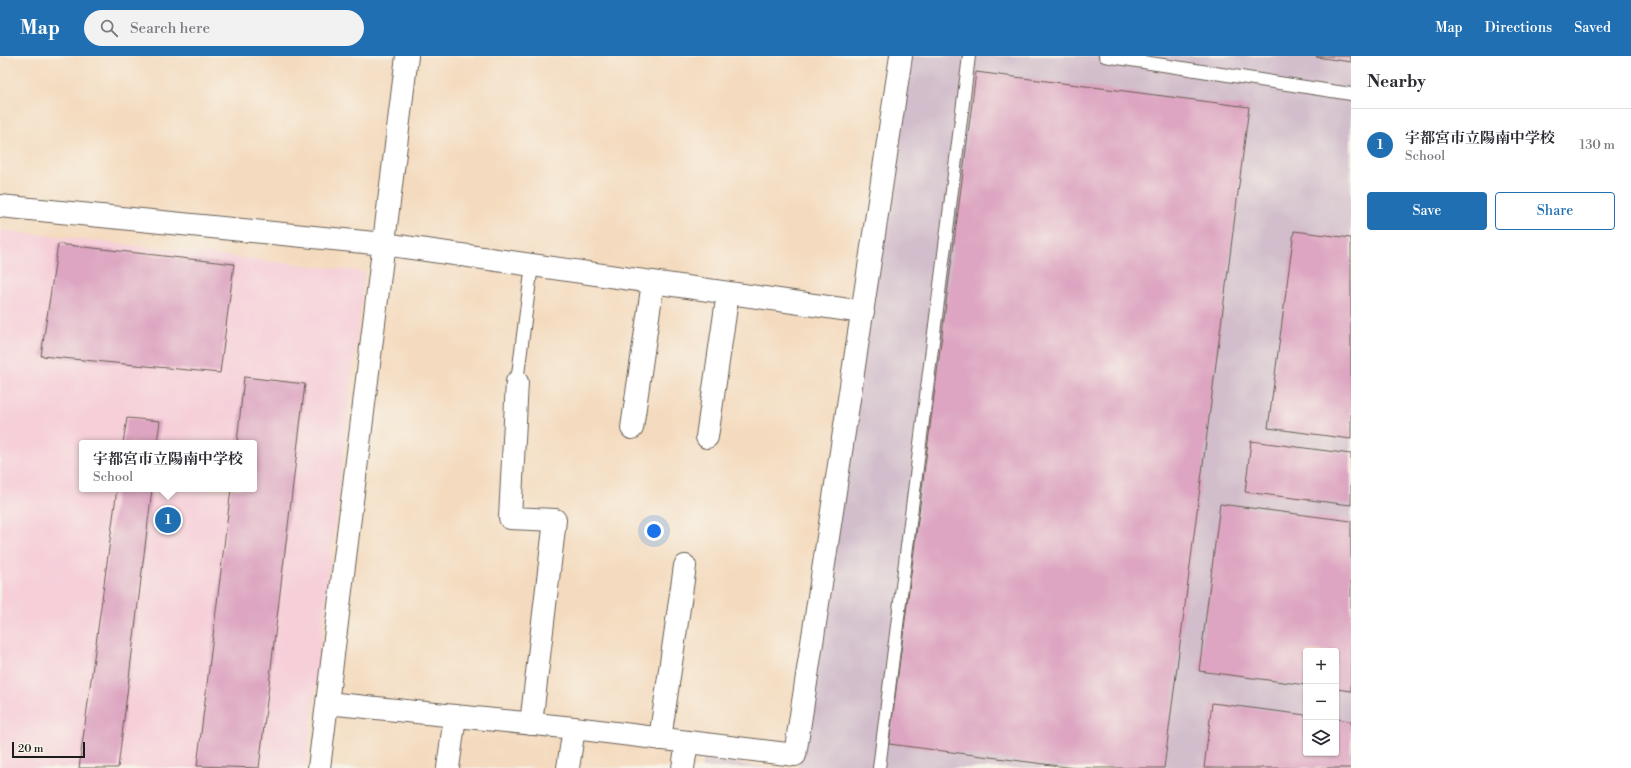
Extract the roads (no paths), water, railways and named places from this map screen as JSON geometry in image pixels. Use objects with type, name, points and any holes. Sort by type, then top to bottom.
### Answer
[{"type":"street","points":[[319,768],[407,56]]},
{"type":"street","points":[[327,703],[574,728],[795,756],[901,56]]},
{"type":"street","points":[[0,206],[384,244],[863,312]]},
{"type":"street","points":[[632,428],[653,282]]},
{"type":"street","points":[[707,438],[728,293]]},
{"type":"street","points":[[517,382],[510,518],[555,520],[530,724]]},
{"type":"street","points":[[660,739],[685,566]]},
{"type":"street","points":[[448,768],[456,716]]},
{"type":"street","points":[[568,768],[574,728]]},
{"type":"street","points":[[683,768],[687,742]]},
{"type":"lane","points":[[879,768],[969,56]]},
{"type":"lane","points":[[1105,56],[1351,94]]},
{"type":"lane","points":[[517,382],[532,265]]},
{"type":"place","name":"宇都宮市立陽南中学校","points":[[168,520]]}]
